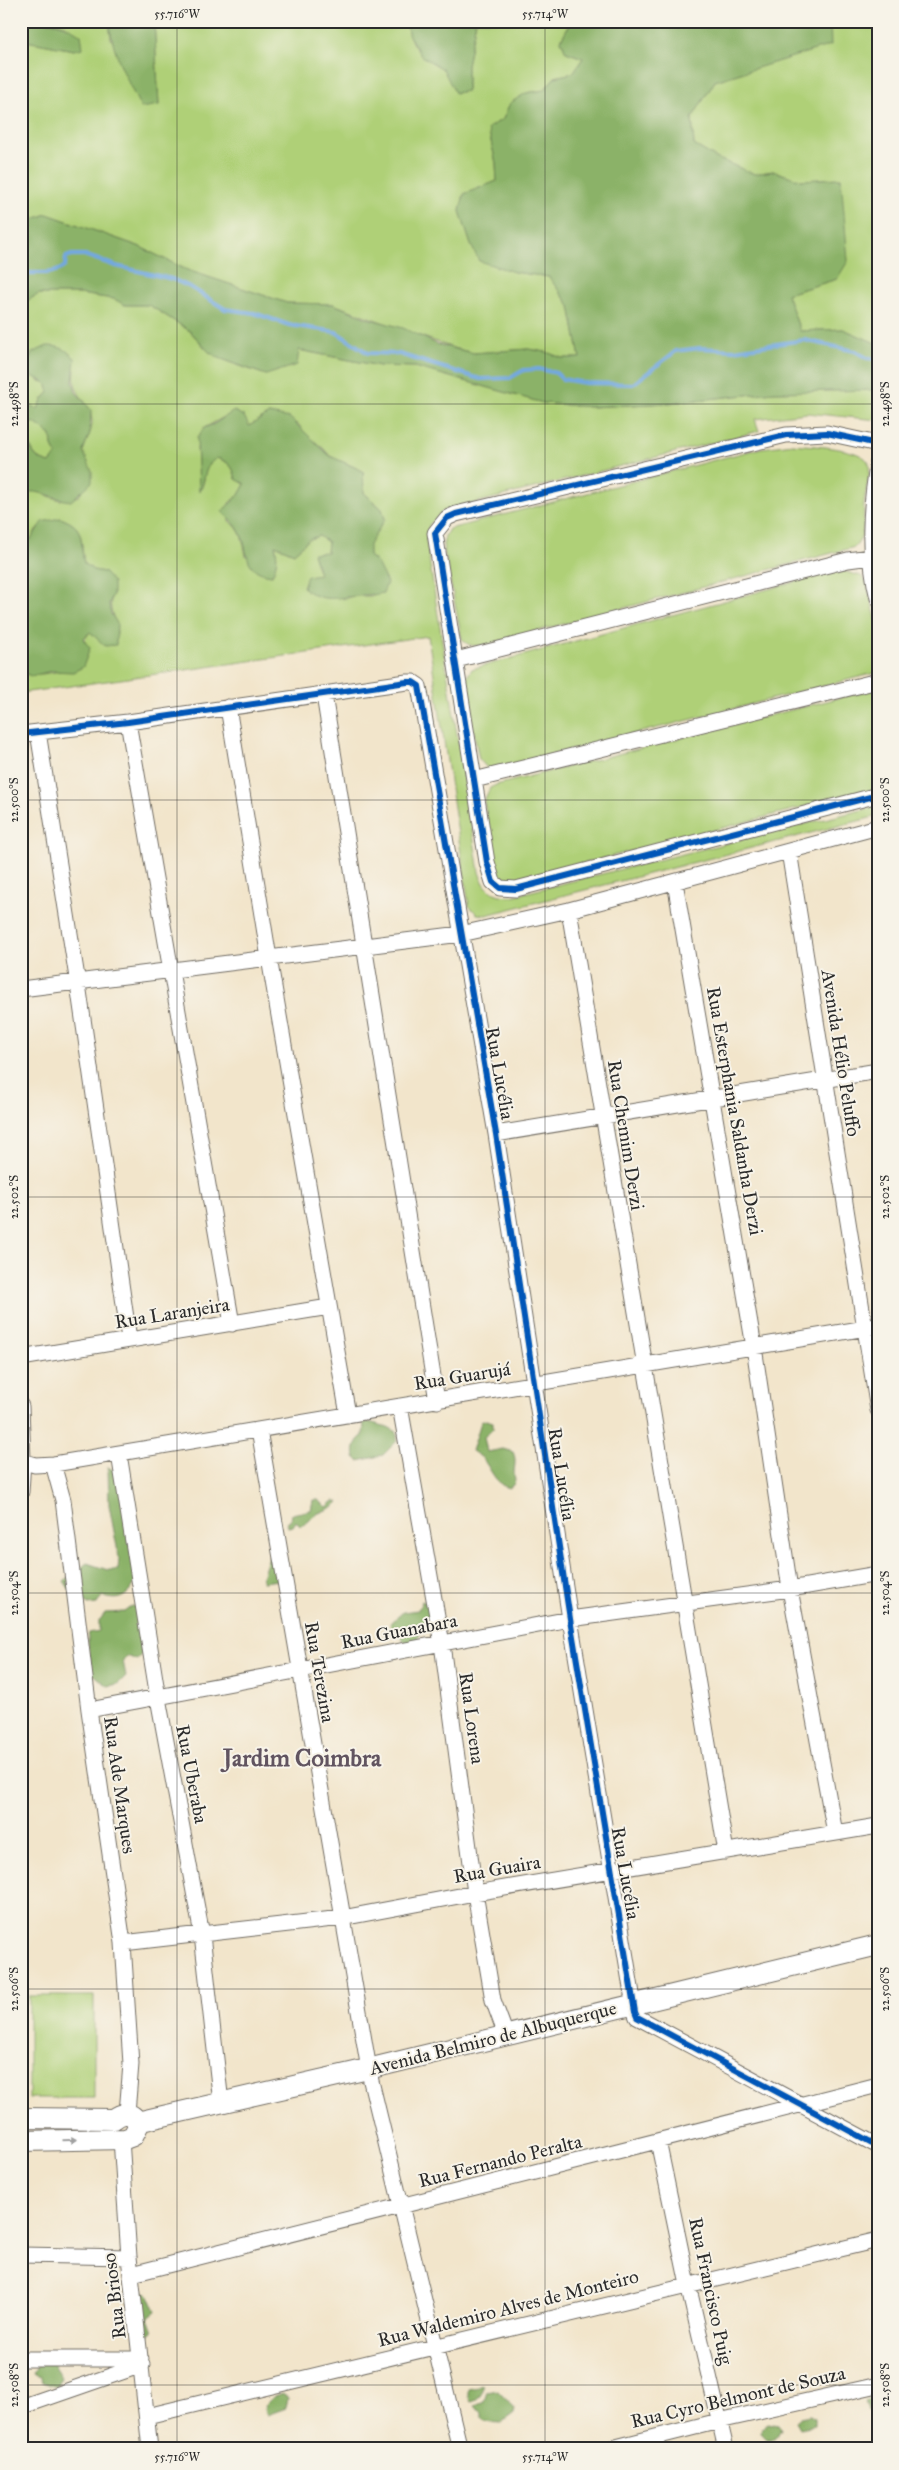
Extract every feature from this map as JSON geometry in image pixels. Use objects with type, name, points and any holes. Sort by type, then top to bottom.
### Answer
[{"type":"main road","name":"Avenida Belmiro de Albuquerque","points":[[21,2118],[126,2118],[221,2103],[506,2035],[635,2010],[878,1945]]},
{"type":"main road","points":[[121,2139],[112,2129],[126,2118]]},
{"type":"main road","points":[[21,2141],[121,2139]]},
{"type":"street","points":[[878,444],[827,433],[786,435],[448,518],[436,533],[436,543],[489,873],[500,888],[516,890],[878,795]]},
{"type":"street","points":[[878,462],[872,575],[878,598]]},
{"type":"street","points":[[456,660],[839,562],[874,556]]},
{"type":"street","points":[[474,780],[878,681]]},
{"type":"street","name":"Rua Lucélia","points":[[324,695],[407,682],[413,682],[418,686],[496,1134],[570,1619],[610,1870],[635,2010]]},
{"type":"street","points":[[21,734],[128,722],[324,695],[437,1401]]},
{"type":"street","points":[[228,707],[328,1307],[348,1415]]},
{"type":"street","points":[[128,722],[232,1324]]},
{"type":"street","points":[[38,732],[78,984],[129,1339]]},
{"type":"street","points":[[21,989],[78,984],[171,969],[461,934],[569,910],[878,827]]},
{"type":"street","name":"Avenida Hélio Peluffo","points":[[789,851],[825,1079],[871,1328],[878,1410]]},
{"type":"street","name":"Rua Esterphania Saldanha Derzi","points":[[675,882],[754,1347],[790,1589],[835,1832]]},
{"type":"street","name":"Rua Chemim Derzi","points":[[569,910],[726,1852]]},
{"type":"street","points":[[496,1134],[878,1071]]},
{"type":"street","name":"Rua Laranjeira","points":[[21,1358],[328,1307]]},
{"type":"street","name":"Rua Guarujá","points":[[22,1461],[35,1465],[54,1464],[119,1454],[871,1328]]},
{"type":"street","points":[[21,1406],[21,1492]]},
{"type":"street","name":"Rua Lorena","points":[[400,1406],[442,1644],[476,1893],[493,2000],[506,2035]]},
{"type":"street","name":"Rua Terezina","points":[[259,1430],[368,2069],[460,2449]]},
{"type":"street","name":"Rua Uberaba","points":[[119,1454],[158,1698],[202,1935],[221,2103]]},
{"type":"street","name":"Rua Ade Marques","points":[[54,1464],[62,1500],[89,1710],[123,1943],[131,2064],[126,2118]]},
{"type":"street","name":"Rua Guanabara","points":[[89,1710],[570,1619],[790,1589],[878,1574]]},
{"type":"street","name":"Rua Guaira","points":[[123,1943],[342,1918],[610,1870],[878,1826]]},
{"type":"street","points":[[635,2010],[878,2146]]},
{"type":"street","name":"Rua Fernando Peralta","points":[[132,2274],[658,2141],[800,2103],[878,2085]]},
{"type":"street","name":"Rua Brioso","points":[[121,2139],[129,2257],[142,2362],[150,2449]]},
{"type":"street","name":"Rua Francisco Puig","points":[[658,2141],[688,2285],[726,2449]]},
{"type":"street","name":"Rua Waldemiro Alves de Monteiro","points":[[147,2416],[878,2240]]},
{"type":"street","points":[[21,2255],[129,2257]]},
{"type":"street","points":[[21,2359],[142,2362]]},
{"type":"street","points":[[21,2407],[142,2362]]},
{"type":"street","name":"Rua Cyro Belmont de Souza","points":[[608,2449],[719,2421],[878,2385]]},
{"type":"green space","points":[[21,21],[45,21],[66,26],[81,35],[83,48],[74,50],[21,40]]},
{"type":"green space","points":[[48,21],[109,21],[111,39],[159,105],[154,21],[407,21],[408,31],[418,51],[446,71],[467,90],[467,65],[476,21],[571,21],[561,40],[566,52],[583,58],[573,73],[555,77],[544,90],[526,93],[503,119],[488,128],[496,163],[497,181],[464,194],[460,211],[471,245],[514,272],[549,277],[570,306],[580,358],[562,358],[546,352],[528,349],[474,353],[456,349],[333,304],[287,303],[187,270],[138,246],[47,214],[21,224],[21,40],[74,50],[66,25]]},
{"type":"green space","points":[[109,21],[154,21],[159,105],[141,108],[117,55]]},
{"type":"green space","points":[[407,21],[476,21],[467,65],[467,91],[455,93],[443,69],[421,56],[408,34]]},
{"type":"green space","points":[[571,21],[830,21],[831,45],[715,81],[692,118],[694,145],[716,158],[754,174],[773,171],[801,180],[841,178],[848,261],[837,279],[787,294],[800,331],[843,329],[878,344],[878,390],[774,392],[669,403],[591,407],[543,403],[415,367],[380,366],[299,350],[297,365],[266,375],[219,358],[209,352],[190,331],[149,305],[125,305],[114,299],[80,294],[39,294],[21,304],[21,224],[47,214],[138,246],[187,270],[287,303],[333,304],[367,318],[403,328],[437,344],[474,353],[528,349],[546,352],[562,358],[580,358],[570,306],[549,277],[514,272],[479,261],[471,245],[460,211],[464,194],[497,181],[496,163],[488,128],[503,119],[510,103],[526,93],[544,90],[555,77],[573,73],[583,58],[566,52],[561,40]]},
{"type":"green space","points":[[830,21],[878,21],[878,344],[843,329],[800,331],[787,294],[837,279],[841,178],[801,180],[773,171],[754,174],[716,158],[694,145],[692,118],[715,81],[830,45]]},
{"type":"green space","points":[[39,294],[80,294],[114,299],[126,305],[149,305],[190,331],[209,352],[231,363],[266,375],[298,350],[380,366],[415,367],[543,403],[591,407],[669,403],[774,392],[878,390],[878,420],[807,413],[755,419],[759,431],[443,511],[429,525],[426,540],[479,872],[487,888],[491,891],[500,895],[512,896],[878,806],[878,816],[486,915],[477,914],[469,906],[428,636],[21,693],[21,672],[42,674],[62,671],[90,632],[117,634],[117,628],[111,609],[113,594],[104,572],[93,570],[84,563],[82,541],[78,530],[74,526],[60,518],[36,530],[31,539],[21,543],[21,493],[32,490],[60,500],[79,496],[87,474],[83,451],[92,421],[91,413],[76,386],[74,379],[75,370],[37,380],[46,383],[49,392],[42,400],[38,409],[28,405],[21,409],[21,304]],"holes":[[[269,414],[299,425],[305,434],[330,456],[363,471],[364,493],[382,509],[385,519],[368,545],[369,556],[377,563],[373,596],[353,596],[343,599],[319,574],[315,563],[327,553],[328,542],[319,536],[309,539],[294,553],[275,545],[276,560],[272,575],[246,556],[243,540],[237,528],[229,521],[229,503],[239,495],[245,484],[236,479],[232,468],[224,461],[216,458],[209,465],[200,491],[197,448],[204,428],[224,417],[249,426]]]},
{"type":"green space","points":[[47,346],[69,352],[75,358],[73,382],[76,392],[91,410],[90,433],[83,451],[92,471],[92,482],[71,501],[34,492],[21,493],[21,445],[28,441],[36,456],[50,463],[57,454],[52,446],[51,435],[35,423],[24,421],[21,409],[28,404],[38,409],[42,400],[49,392],[46,383],[28,374],[28,363],[32,353]]},
{"type":"green space","points":[[234,411],[244,416],[249,426],[269,414],[290,418],[330,456],[363,471],[364,493],[382,509],[385,519],[369,545],[369,556],[377,563],[387,583],[383,593],[328,598],[315,595],[303,587],[307,576],[319,574],[313,553],[327,552],[328,542],[319,536],[309,539],[294,553],[275,545],[276,560],[272,575],[255,569],[248,558],[238,529],[222,511],[239,495],[245,484],[236,479],[230,465],[217,458],[209,465],[199,492],[197,438],[204,428]]},
{"type":"green space","points":[[21,417],[24,421],[35,423],[51,435],[52,446],[57,454],[50,463],[36,456],[28,441],[21,445]]},
{"type":"green space","points":[[793,444],[847,451],[865,458],[869,464],[862,532],[859,542],[855,547],[484,645],[472,645],[462,639],[443,545],[449,529],[761,448]]},
{"type":"green space","points":[[60,518],[69,522],[78,530],[84,563],[93,570],[104,572],[113,582],[113,594],[109,604],[111,614],[117,623],[116,645],[105,646],[90,632],[83,639],[90,648],[83,667],[73,672],[52,671],[31,676],[21,672],[21,543],[31,539],[42,522]]},
{"type":"green space","points":[[839,570],[861,576],[866,581],[878,626],[878,670],[875,673],[495,769],[488,769],[479,759],[464,681],[472,669]]},
{"type":"green space","points":[[878,688],[878,788],[519,880],[504,878],[495,867],[484,801],[490,788],[496,785]]},
{"type":"green space","points":[[486,1420],[493,1422],[493,1429],[484,1437],[487,1452],[503,1449],[513,1452],[515,1479],[514,1484],[509,1488],[500,1484],[482,1458],[472,1451],[481,1422]]},
{"type":"green space","points":[[369,1422],[388,1427],[397,1432],[397,1441],[383,1455],[359,1461],[354,1454],[355,1448],[357,1442],[363,1436],[364,1423]]},
{"type":"green space","points":[[108,1467],[118,1473],[136,1581],[130,1591],[123,1597],[114,1599],[102,1596],[97,1604],[88,1605],[70,1590],[64,1581],[87,1563],[108,1570],[118,1570],[119,1558],[109,1505]]},
{"type":"green space","points":[[313,1500],[318,1500],[327,1507],[334,1501],[339,1502],[300,1526],[296,1521],[293,1526],[288,1527],[287,1522],[291,1519],[292,1514],[311,1510]]},
{"type":"green space","points":[[269,1556],[274,1556],[278,1580],[263,1582],[262,1577]]},
{"type":"green space","points":[[422,1601],[430,1608],[429,1619],[426,1626],[421,1628],[417,1640],[407,1645],[398,1633],[393,1633],[390,1624],[403,1612],[418,1610]]},
{"type":"green space","points":[[132,1606],[140,1607],[143,1615],[137,1625],[142,1655],[137,1660],[127,1656],[123,1661],[126,1676],[118,1684],[108,1686],[92,1673],[88,1647],[89,1633],[99,1631],[99,1621],[105,1613],[124,1612]]},
{"type":"green space","points":[[29,1996],[94,1996],[94,2098],[29,2098]]},
{"type":"green space","points":[[143,2292],[148,2293],[156,2312],[148,2318],[153,2332],[148,2336],[143,2335],[145,2325],[141,2322],[139,2295]]},
{"type":"green space","points":[[52,2363],[61,2377],[58,2387],[42,2382],[41,2377],[33,2374],[37,2365]]},
{"type":"green space","points":[[483,2384],[481,2395],[471,2401],[468,2396],[468,2389],[479,2387]]},
{"type":"green space","points":[[498,2390],[515,2408],[514,2413],[501,2423],[486,2422],[482,2418],[482,2413],[475,2405],[484,2401],[487,2392]]},
{"type":"green space","points":[[283,2393],[288,2399],[286,2408],[267,2415],[266,2407],[269,2401]]},
{"type":"green space","points":[[878,2399],[878,2411],[868,2411],[865,2401]]},
{"type":"green space","points":[[811,2415],[815,2418],[815,2425],[800,2428],[796,2421],[801,2417]]},
{"type":"green space","points":[[768,2423],[778,2425],[781,2429],[775,2439],[767,2439],[761,2433],[762,2428]]},
{"type":"waterway","points":[[21,274],[55,271],[65,266],[66,257],[84,255],[116,266],[172,279],[190,287],[225,309],[254,313],[289,325],[336,332],[368,353],[399,354],[480,379],[510,378],[524,370],[539,369],[556,373],[562,379],[585,383],[633,384],[676,351],[700,348],[734,350],[804,340],[855,351],[867,358],[878,359]]},
{"type":"cycle path","points":[[878,444],[827,433],[786,435],[456,514],[447,518],[435,533],[487,862],[493,882],[500,888],[516,889],[878,795]]},
{"type":"cycle path","points":[[21,734],[128,722],[407,682],[413,682],[419,686],[496,1134],[570,1619],[635,2012],[637,2017],[878,2146]]},
{"type":"district","name":"Jardim Coimbra","points":[[302,1758]]}]
